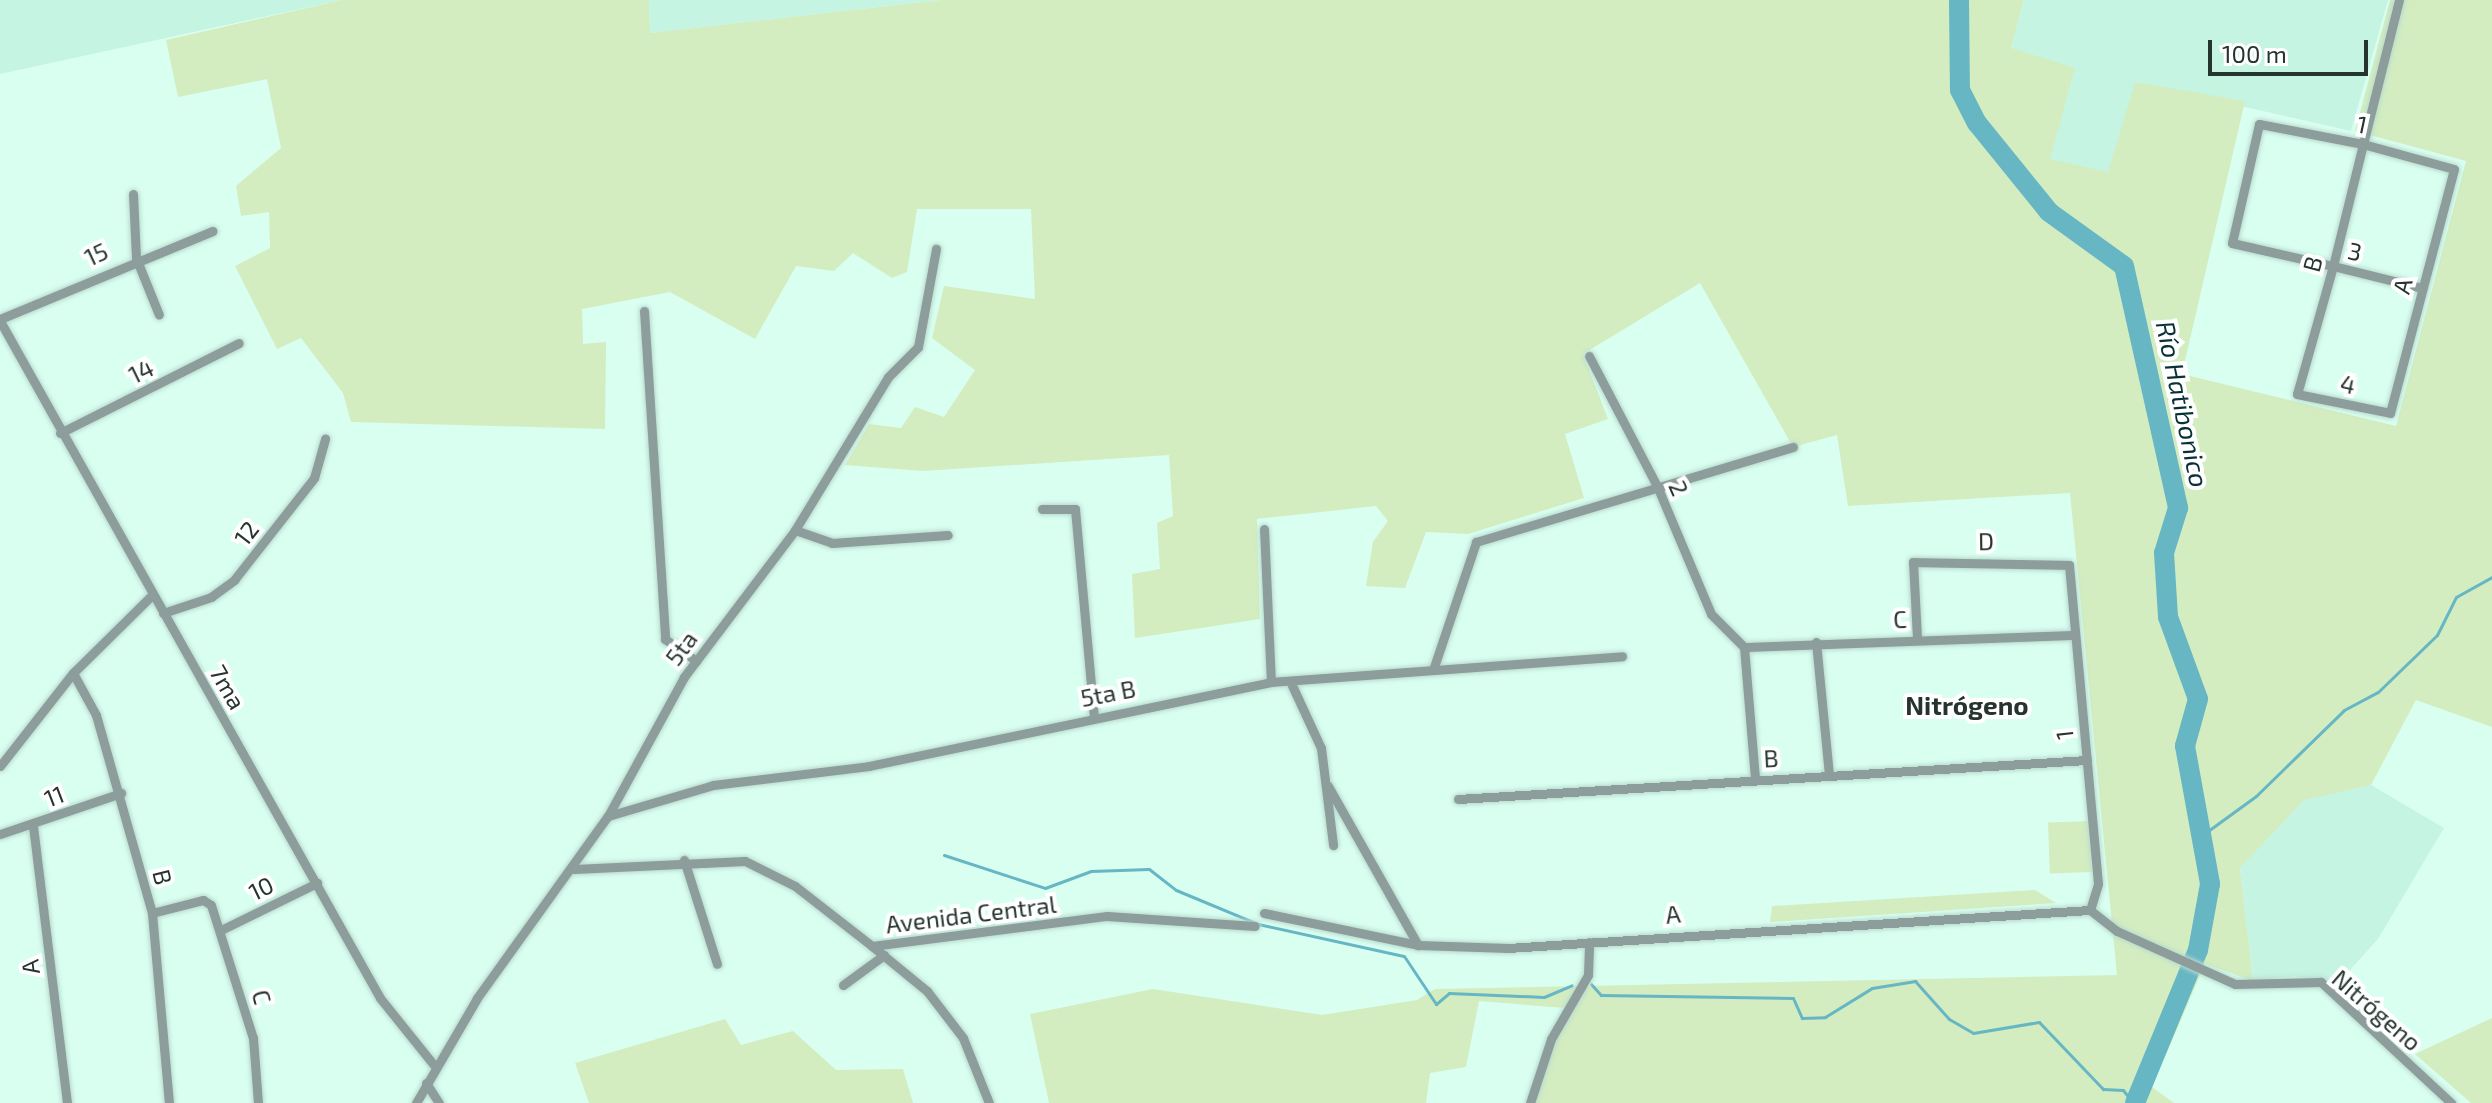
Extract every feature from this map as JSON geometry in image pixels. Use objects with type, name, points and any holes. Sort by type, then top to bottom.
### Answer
[{"type":"street","name":"B","points":[[2297,394],[2333,266],[2399,0]]},
{"type":"street","name":"1","points":[[2232,243],[2259,124],[2363,144],[2454,169]]},
{"type":"street","name":"A","points":[[2390,413],[2454,169]]},
{"type":"street","points":[[133,194],[136,258],[159,315]]},
{"type":"street","name":"15","points":[[0,320],[136,258],[212,231]]},
{"type":"street","name":"3","points":[[2232,243],[2422,288]]},
{"type":"street","name":"5ta","points":[[416,1103],[433,1064],[574,869],[608,816],[696,661],[795,530],[888,377],[918,347],[936,249]]},
{"type":"street","points":[[644,311],[665,639],[696,661]]},
{"type":"street","name":"7ma","points":[[0,320],[60,433],[380,998],[433,1064]]},
{"type":"street","name":"14","points":[[60,433],[239,343]]},
{"type":"street","name":"2","points":[[1589,356],[1657,486],[1711,614],[1729,638],[1744,647]]},
{"type":"street","name":"4","points":[[2297,394],[2390,413]]},
{"type":"street","name":"12","points":[[163,613],[211,597],[234,580],[314,478],[325,439]]},
{"type":"street","points":[[1434,667],[1476,542],[1793,447]]},
{"type":"street","points":[[1042,509],[1075,509],[1094,716]]},
{"type":"street","points":[[1264,529],[1271,682]]},
{"type":"street","points":[[795,530],[832,543],[948,535]]},
{"type":"street","name":"1","points":[[2059,559],[2069,565],[2098,884],[2090,910]]},
{"type":"street","name":"D","points":[[1917,638],[1913,562],[2059,559]]},
{"type":"street","points":[[0,766],[73,673],[152,595]]},
{"type":"street","name":"C","points":[[1744,647],[1917,638],[2074,635]]},
{"type":"street","points":[[1816,642],[1829,775]]},
{"type":"street","points":[[1744,647],[1755,779]]},
{"type":"street","name":"5ta B","points":[[608,816],[713,785],[869,766],[1094,716],[1271,682],[1434,667],[1622,656]]},
{"type":"street","name":"B","points":[[73,673],[96,715],[121,793],[152,913],[169,1103]]},
{"type":"street","points":[[1290,681],[1321,748],[1333,845]]},
{"type":"street","name":"B","points":[[1458,799],[2087,760]]},
{"type":"street","points":[[1328,786],[1418,945]]},
{"type":"street","name":"11","points":[[0,834],[33,826],[121,793]]},
{"type":"street","name":"A","points":[[33,826],[67,1103]]},
{"type":"street","points":[[684,860],[717,964]]},
{"type":"street","name":"Avenida Central","points":[[574,869],[684,860],[745,861],[772,872],[872,946],[1107,916],[1255,926]]},
{"type":"street","name":"10","points":[[223,929],[317,883]]},
{"type":"street","name":"C","points":[[152,913],[203,900],[211,905],[223,929],[253,1038],[258,1103]]},
{"type":"street","name":"A","points":[[1264,913],[1418,945],[1589,942],[2090,910]]},
{"type":"street","name":"Nitrógeno","points":[[2090,910],[2178,958],[2235,984],[2321,982],[2451,1103]]},
{"type":"street","points":[[1530,1103],[1551,1039],[1588,975],[1589,942]]},
{"type":"street","points":[[872,946],[927,991],[963,1038],[989,1103]]},
{"type":"street","points":[[843,985],[884,955]]},
{"type":"street","points":[[426,1083],[439,1103]]},
{"type":"shaded area","points":[[0,0],[342,0],[0,74]]},
{"type":"shaded area","points":[[342,0],[649,0],[650,33],[941,0],[2024,0],[2011,48],[2075,68],[2050,159],[2108,172],[2135,82],[2245,101],[2182,374],[2396,426],[2466,161],[2355,131],[2390,0],[2492,0],[2492,727],[2416,700],[2371,785],[2304,800],[2240,868],[2253,981],[2205,964],[2152,1087],[2174,1103],[1532,1103],[1565,1008],[1479,1001],[1466,1067],[1430,1073],[1426,1103],[1049,1103],[1030,1014],[1153,989],[1322,1015],[1417,1000],[1435,989],[2117,975],[2070,493],[1848,506],[1837,435],[1793,447],[1700,283],[1583,354],[1608,419],[1565,434],[1584,498],[1468,534],[1426,532],[1405,588],[1366,586],[1373,542],[1388,521],[1376,506],[1257,519],[1260,619],[1135,638],[1132,574],[1160,569],[1157,523],[1173,516],[1169,455],[923,471],[845,465],[869,424],[901,428],[915,407],[944,417],[975,370],[932,338],[944,286],[1035,299],[1031,209],[917,209],[907,272],[892,278],[853,253],[834,271],[796,266],[755,339],[670,292],[582,309],[583,344],[606,342],[605,429],[351,422],[343,393],[301,338],[277,349],[235,266],[270,248],[269,212],[241,216],[236,186],[281,148],[267,79],[178,97],[166,40]]},
{"type":"shaded area","points":[[649,0],[941,0],[650,33]]},
{"type":"shaded area","points":[[2024,0],[2388,0],[2351,131],[2136,82],[2108,173],[2049,159],[2011,48]]},
{"type":"shaded area","points":[[2371,785],[2444,828],[2378,939],[2339,982],[2294,976],[2253,981],[2240,868],[2304,799]]},
{"type":"shaded area","points":[[2090,821],[2092,872],[2050,873],[2048,822]]},
{"type":"shaded area","points":[[2035,890],[2056,903],[1770,922],[1772,906]]},
{"type":"shaded area","points":[[2492,1018],[2492,1103],[2471,1103],[2415,1054]]},
{"type":"shaded area","points":[[725,1019],[741,1045],[793,1031],[836,1070],[903,1069],[913,1103],[589,1103],[575,1063]]},
{"type":"waterway","name":"Río Hatibonico","points":[[1959,0],[1960,90],[1977,123],[2049,212],[2124,266],[2178,508],[2164,553],[2168,617],[2198,699],[2185,746],[2210,884],[2198,950],[2135,1103]]},
{"type":"waterway","points":[[2201,836],[2256,796],[2344,710],[2378,692],[2437,635],[2456,597],[2492,577]]},
{"type":"waterway","points":[[944,855],[1045,888],[1091,871],[1149,869],[1176,890],[1258,924],[1404,956],[1436,1004],[1449,993],[1544,997],[1572,985]]},
{"type":"waterway","points":[[1591,984],[1601,995],[1793,998],[1802,1018],[1825,1017],[1872,988],[1915,981],[1949,1019],[1973,1033],[2039,1022],[2103,1089],[2123,1090],[2133,1103]]},
{"type":"district","name":"Nitrógeno","points":[[1967,705]]}]
